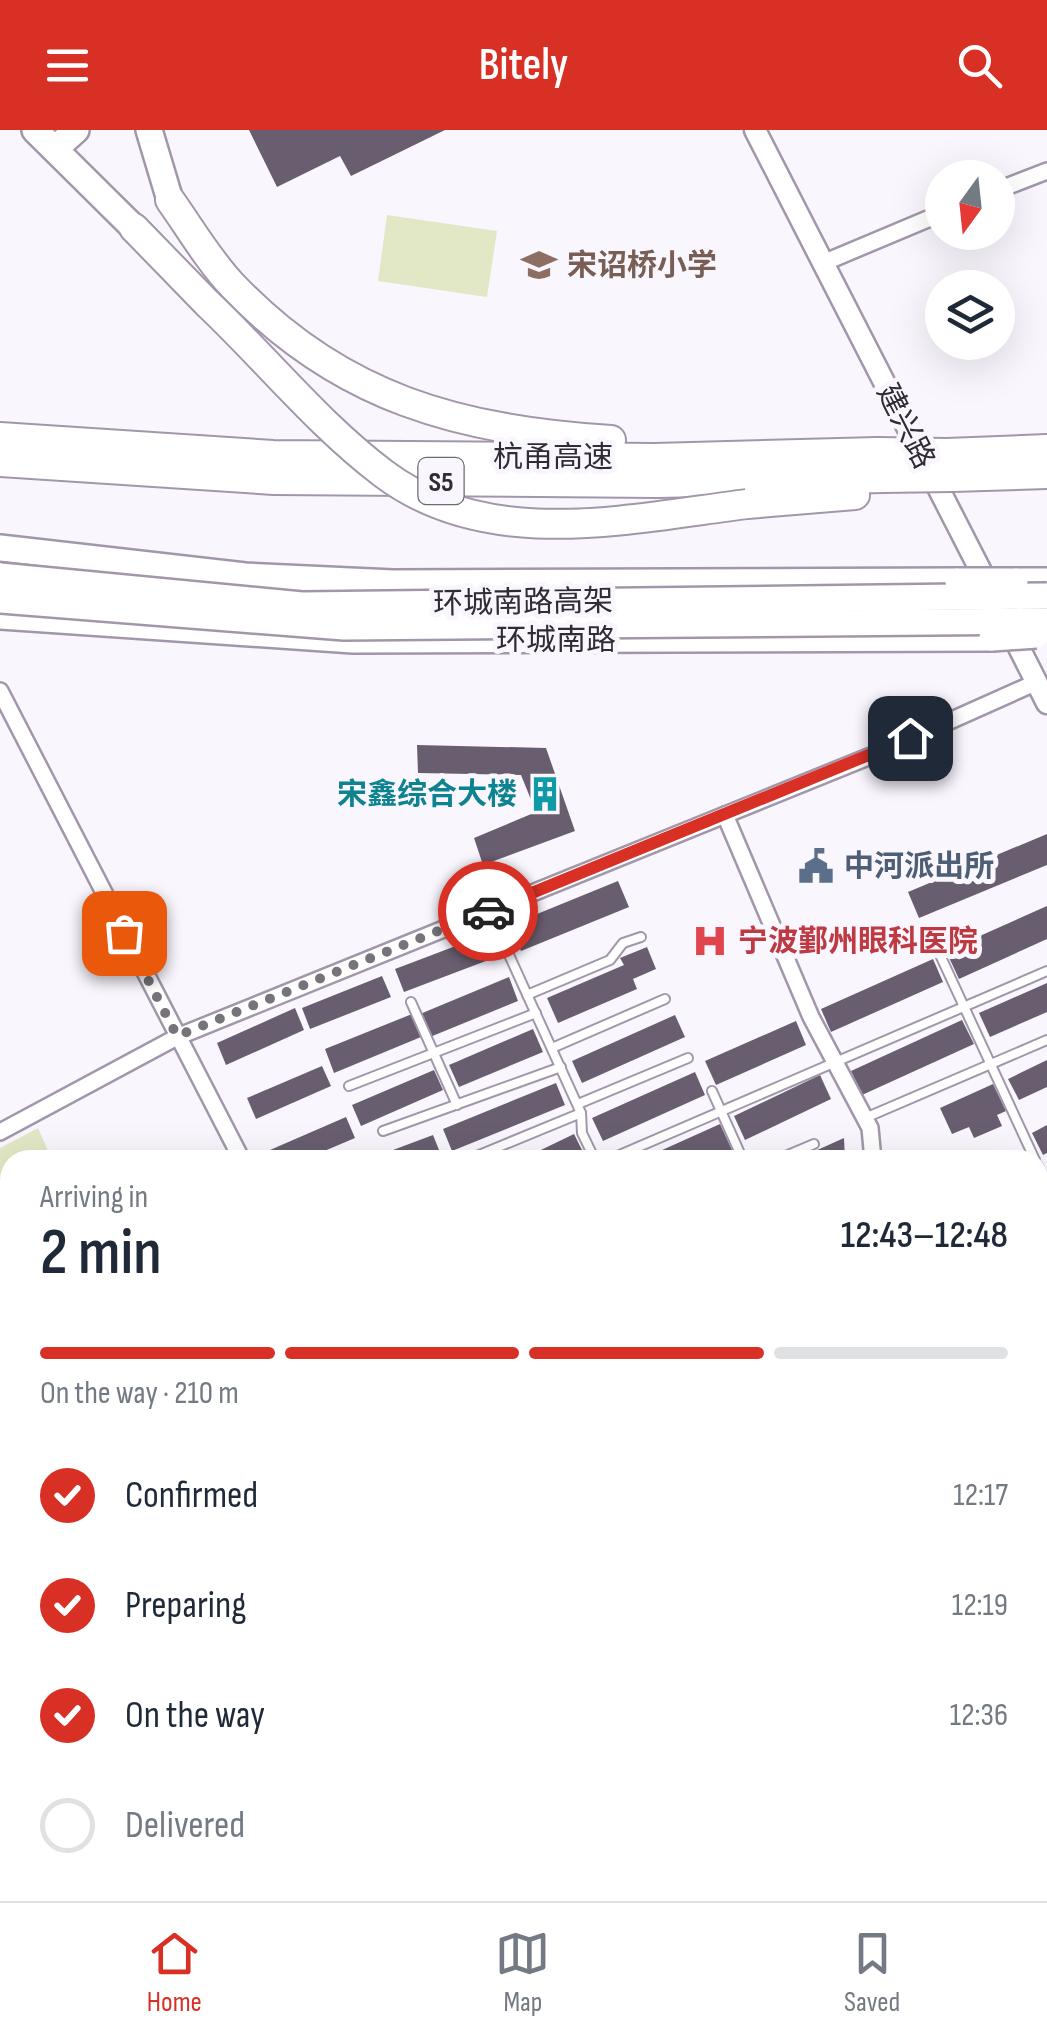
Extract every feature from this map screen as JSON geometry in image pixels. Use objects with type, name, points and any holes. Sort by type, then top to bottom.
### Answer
[{"type":"highway","points":[[170,200],[232,284],[278,327],[329,368],[402,403],[469,423],[549,436],[807,454]]},
{"type":"highway","points":[[134,228],[327,426],[385,475],[434,504],[500,521],[556,525],[747,504],[884,474],[1047,478]]},
{"type":"highway","name":"杭甬高速","points":[[0,437],[272,455],[807,454],[884,474]]},
{"type":"highway","name":"杭甬高速","points":[[0,462],[274,480],[657,483],[953,474],[1047,449]]},
{"type":"main road","points":[[36,130],[134,228]]},
{"type":"main road","points":[[55,149],[76,130]]},
{"type":"main road","points":[[149,130],[170,200]]},
{"type":"main road","name":"环城南路","points":[[0,548],[245,576],[393,583],[1047,581]]},
{"type":"main road","name":"环城南路高架","points":[[0,576],[302,605],[1047,596]]},
{"type":"main road","name":"环城南路高架","points":[[0,600],[344,627],[1043,630]]},
{"type":"main road","name":"环城南路","points":[[0,616],[353,640],[992,638],[1043,630]]},
{"type":"street","name":"建兴路","points":[[760,136],[1047,703]]},
{"type":"street","points":[[1015,183],[1047,171]]},
{"type":"street","points":[[823,262],[925,220]]},
{"type":"street","points":[[0,1132],[177,1036],[725,815],[1037,682]]},
{"type":"street","points":[[0,691],[237,1150]]},
{"type":"street","points":[[725,815],[811,1017],[865,1118],[871,1150]]},
{"type":"lane","points":[[489,911],[580,1109],[582,1133],[590,1150]]},
{"type":"lane","points":[[528,995],[610,960],[623,943],[642,936]]},
{"type":"lane","points":[[936,944],[1030,1150]]},
{"type":"lane","points":[[632,1150],[966,1009],[1047,970]]},
{"type":"lane","points":[[552,1048],[665,998]]},
{"type":"lane","points":[[411,1002],[457,1105]]},
{"type":"lane","points":[[349,1086],[536,1013]]},
{"type":"lane","points":[[865,1118],[1047,1040]]},
{"type":"lane","points":[[488,1150],[688,1058]]},
{"type":"lane","points":[[384,1131],[560,1068]]},
{"type":"lane","points":[[712,1092],[739,1150]]},
{"type":"lane","points":[[800,1150],[814,1144]]},
{"type":"green space","points":[[387,215],[497,231],[487,297],[378,281]]},
{"type":"green space","points":[[38,1128],[48,1150],[0,1150]]},
{"type":"building","points":[[249,130],[445,130],[351,176],[340,156],[277,187]]},
{"type":"building","name":"宋鑫综合大楼","points":[[417,745],[546,748],[575,831],[483,865],[474,838],[536,812],[521,775],[418,773]]},
{"type":"building","points":[[1047,834],[1047,865],[919,918],[908,892]]},
{"type":"building","points":[[618,881],[629,907],[521,951],[510,925]]},
{"type":"building","points":[[1047,906],[1047,939],[959,979],[946,951]]},
{"type":"building","points":[[490,933],[499,956],[404,992],[395,969]]},
{"type":"building","points":[[647,947],[656,969],[633,979],[637,989],[558,1023],[547,998],[624,965],[620,958]]},
{"type":"building","points":[[933,959],[943,982],[831,1032],[821,1009]]},
{"type":"building","points":[[382,976],[391,997],[310,1029],[302,1008]]},
{"type":"building","points":[[509,977],[518,1001],[430,1037],[420,1014]]},
{"type":"building","points":[[1047,983],[1047,1012],[990,1037],[979,1013]]},
{"type":"building","points":[[295,1008],[304,1030],[226,1065],[217,1043]]},
{"type":"building","points":[[412,1014],[421,1037],[334,1073],[325,1049]]},
{"type":"building","points":[[675,1015],[685,1037],[582,1083],[572,1061]]},
{"type":"building","points":[[962,1020],[974,1044],[862,1095],[851,1071]]},
{"type":"building","points":[[796,1021],[806,1045],[716,1085],[705,1061]]},
{"type":"building","points":[[533,1029],[543,1052],[459,1087],[449,1065]]},
{"type":"building","points":[[1047,1060],[1047,1087],[1019,1100],[1008,1079]]},
{"type":"building","points":[[322,1066],[331,1086],[256,1119],[247,1098]]},
{"type":"building","points":[[434,1070],[443,1090],[361,1126],[352,1105]]},
{"type":"building","points":[[695,1072],[705,1095],[603,1141],[592,1118]]},
{"type":"building","points":[[820,1075],[831,1099],[745,1140],[734,1116]]},
{"type":"building","points":[[556,1083],[565,1105],[454,1150],[443,1129]]},
{"type":"building","points":[[993,1084],[1006,1111],[997,1115],[1002,1126],[974,1138],[969,1127],[952,1134],[940,1108]]},
{"type":"building","points":[[346,1117],[355,1138],[327,1150],[270,1150]]},
{"type":"building","points":[[720,1124],[732,1150],[662,1150]]},
{"type":"building","points":[[1047,1125],[1047,1150],[1040,1150],[1032,1133]]},
{"type":"building","points":[[574,1134],[582,1150],[541,1150]]},
{"type":"building","points":[[433,1135],[439,1150],[393,1150]]},
{"type":"building","points":[[844,1138],[845,1150],[817,1150]]},
{"type":"way so far","points":[[124,933],[177,1036],[488,911]]},
{"type":"place","name":"宋诏桥小学","points":[[539,265]]},
{"type":"place","name":"宋鑫综合大楼","points":[[545,794]]},
{"type":"place","name":"中河派出所","points":[[816,866]]},
{"type":"place","name":"宁波鄞州眼科医院","points":[[710,941]]},
{"type":"route","points":[[488,911],[910,738]]}]
